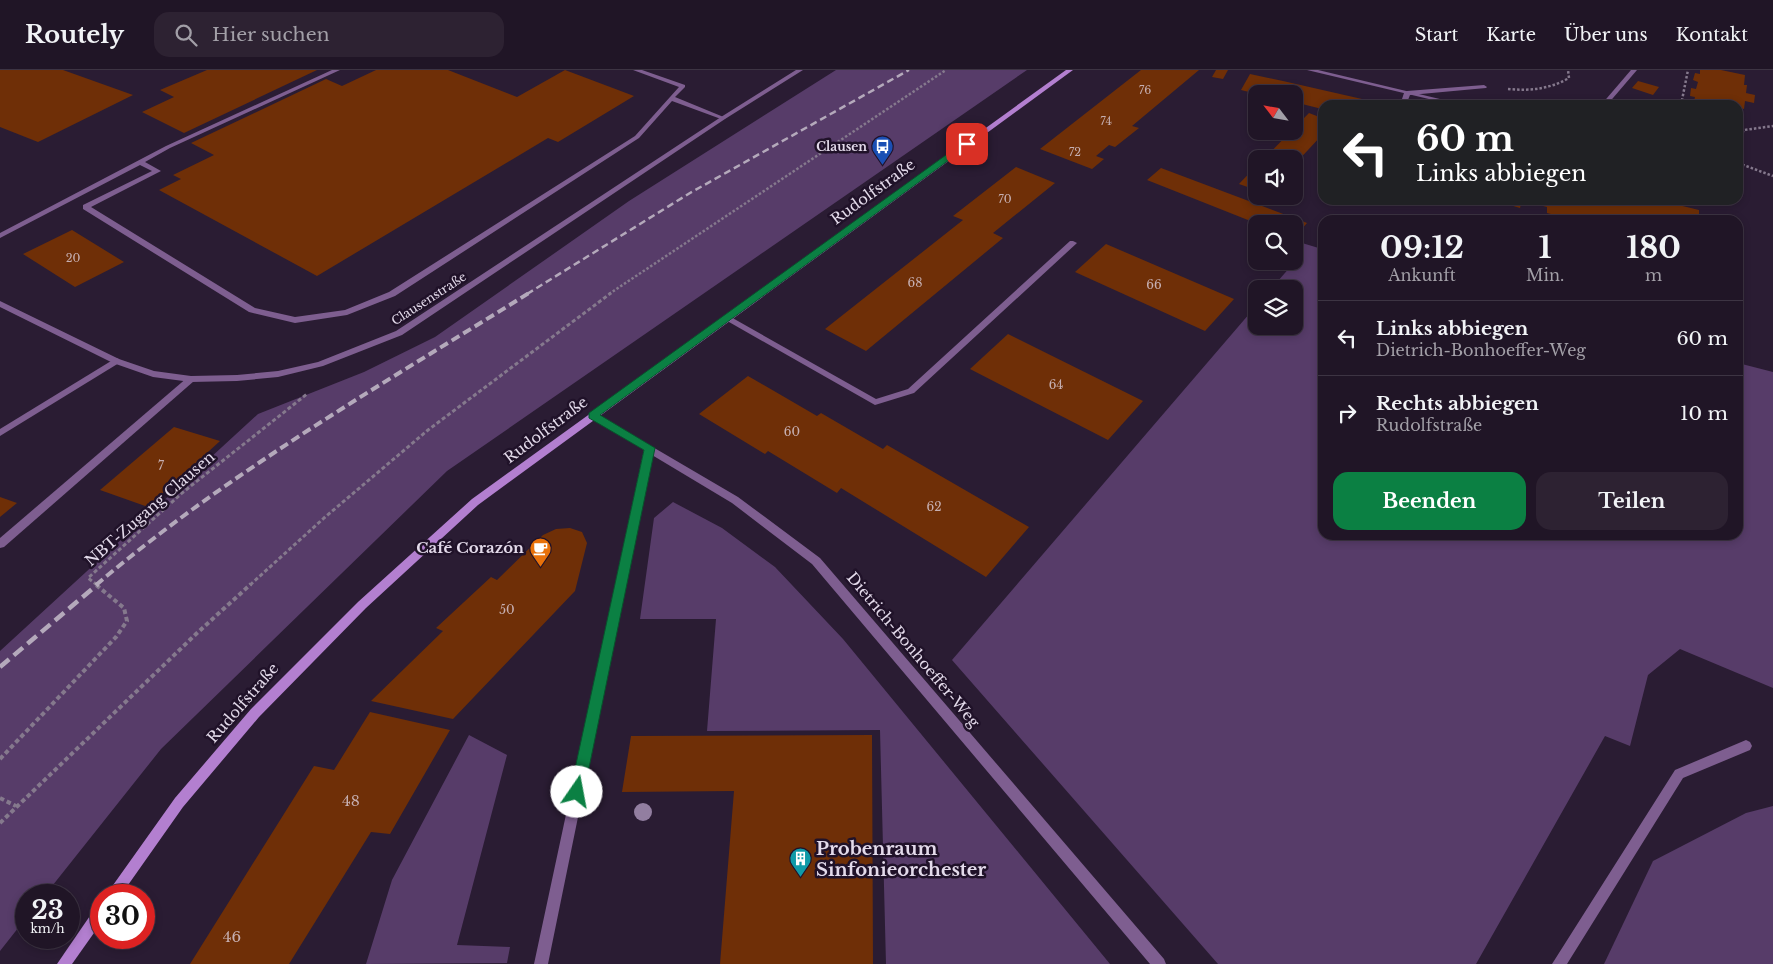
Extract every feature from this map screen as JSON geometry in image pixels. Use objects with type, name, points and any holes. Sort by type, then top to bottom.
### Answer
[{"type":"street","points":[[0,236],[140,162],[336,70]]},
{"type":"street","points":[[140,162],[157,171],[86,207],[252,310],[296,320],[347,312],[392,294],[637,137],[683,86],[636,70]]},
{"type":"street","name":"Clausenstraße","points":[[0,304],[116,361],[152,374],[191,379],[237,378],[278,374],[320,364],[399,333],[723,118],[800,70]]},
{"type":"street","name":"Rudolfstraße","points":[[121,884],[188,791],[287,677],[390,576],[475,502],[1070,70]]},
{"type":"street","points":[[1310,70],[1441,100]]},
{"type":"street","points":[[1608,100],[1634,70]]},
{"type":"street","points":[[1407,92],[1484,87]]},
{"type":"street","points":[[1405,100],[1407,92]]},
{"type":"street","points":[[671,98],[723,118]]},
{"type":"street","points":[[726,318],[875,402],[911,390],[1073,243]]},
{"type":"street","points":[[0,433],[116,361]]},
{"type":"street","points":[[0,544],[191,379]]},
{"type":"street","name":"Dietrich-Bonhoeffer-Weg","points":[[593,415],[735,500],[816,561],[1159,964]]},
{"type":"street","points":[[541,964],[649,448]]},
{"type":"street","points":[[1559,964],[1678,774],[1746,746]]},
{"type":"street","points":[[64,964],[90,927]]},
{"type":"path","points":[[0,823],[203,628],[324,518],[428,430],[616,289],[946,70]]},
{"type":"path","points":[[1484,87],[1534,89],[1563,82],[1569,78],[1568,70]]},
{"type":"path","points":[[1682,100],[1688,70]]},
{"type":"path","points":[[1744,130],[1773,126]]},
{"type":"path","points":[[1743,165],[1773,176]]},
{"type":"path","name":"NBT-Zugang Clausen","points":[[0,759],[116,637],[127,621],[124,608],[88,578],[182,493],[299,402],[313,388]]},
{"type":"path","points":[[0,798],[16,806]]},
{"type":"shaded area","points":[[836,70],[1027,70],[447,471],[161,749],[54,884],[15,884],[15,932],[0,951],[0,651],[258,414],[364,372],[435,337],[629,201]]},
{"type":"shaded area","points":[[1303,243],[1318,248],[1318,540],[1743,540],[1743,364],[1773,372],[1773,688],[1680,649],[1648,675],[1630,746],[1605,736],[1476,964],[1218,964],[952,660],[1248,315],[1248,335],[1303,335],[1303,280],[1279,280],[1288,270],[1303,270]]},
{"type":"shaded area","points":[[673,502],[722,528],[775,567],[843,639],[1110,964],[886,964],[880,730],[707,731],[716,619],[640,619],[654,518]]},
{"type":"shaded area","points":[[469,735],[507,755],[457,945],[510,947],[507,963],[366,964],[392,880]]},
{"type":"shaded area","points":[[1773,806],[1773,964],[1604,964],[1653,861],[1746,813]]},
{"type":"building","points":[[0,70],[63,70],[133,95],[38,142],[0,127]]},
{"type":"building","points":[[207,70],[317,70],[184,133],[142,112],[174,97],[160,90]]},
{"type":"building","points":[[376,70],[448,70],[517,97],[565,70],[634,96],[558,142],[548,138],[317,276],[159,190],[181,179],[173,175],[214,155],[191,143],[326,79],[342,86]]},
{"type":"building","points":[[1141,70],[1199,70],[1132,126],[1139,128],[1115,147],[1109,145],[1096,156],[1104,159],[1092,169],[1040,149]]},
{"type":"building","points":[[1216,70],[1228,70],[1223,79],[1212,77]]},
{"type":"building","points":[[1700,70],[1721,70],[1745,75],[1744,85],[1747,85],[1746,93],[1755,95],[1754,103],[1745,101],[1744,109],[1743,100],[1694,100],[1695,97],[1690,96],[1691,88],[1696,89],[1698,82],[1693,80],[1695,73],[1700,74]]},
{"type":"building","points":[[1250,74],[1299,85],[1248,85],[1248,92],[1241,90]]},
{"type":"building","points":[[1638,81],[1659,87],[1653,95],[1632,88]]},
{"type":"building","points":[[1303,86],[1362,99],[1318,100],[1318,108],[1303,104]]},
{"type":"building","points":[[1309,113],[1318,116],[1318,139],[1303,155],[1303,150],[1273,150],[1282,140],[1303,140],[1303,119]]},
{"type":"building","points":[[1016,167],[1055,183],[993,233],[1003,238],[866,351],[825,329],[963,220],[953,216]]},
{"type":"building","points":[[1161,168],[1248,201],[1248,205],[1259,205],[1286,215],[1248,215],[1248,220],[1147,180]]},
{"type":"building","points":[[1248,174],[1248,187],[1239,184]]},
{"type":"building","points":[[1510,205],[1521,205],[1520,208]]},
{"type":"building","points":[[1539,205],[1678,205],[1699,210],[1699,215],[1554,215],[1547,213],[1547,207]]},
{"type":"building","points":[[72,230],[124,262],[75,287],[23,254]]},
{"type":"building","points":[[1106,244],[1234,299],[1205,331],[1075,272]]},
{"type":"building","points":[[1008,334],[1143,401],[1108,440],[970,369]]},
{"type":"building","points":[[748,376],[817,416],[821,413],[883,449],[887,445],[1029,527],[986,577],[841,488],[837,493],[768,451],[765,454],[699,414]]},
{"type":"building","points":[[174,427],[220,441],[148,507],[100,490]]},
{"type":"building","points":[[0,497],[17,503],[0,517]]},
{"type":"building","points":[[570,528],[582,532],[587,543],[575,591],[453,719],[371,701],[443,631],[436,628],[491,577],[497,580],[543,535],[556,529]]},
{"type":"building","points":[[370,712],[450,730],[390,834],[371,832],[289,964],[190,964],[314,766],[334,770]]},
{"type":"building","name":"Probenraum Sinfonieorchester","points":[[872,735],[873,964],[720,964],[734,791],[622,792],[631,736]]},
{"type":"railway","points":[[527,294],[690,193],[909,70]]},
{"type":"railway","points":[[96,585],[147,544],[252,467],[362,396],[529,293]]},
{"type":"railway","points":[[0,667],[98,584]]},
{"type":"place","name":"Clausen","points":[[883,166]]},
{"type":"place","name":"Café Corazón","points":[[540,567]]},
{"type":"place","name":"Probenraum Sinfonieorchester","points":[[800,878]]},
{"type":"route","points":[[577,792],[649,448],[593,415],[967,144]]}]
